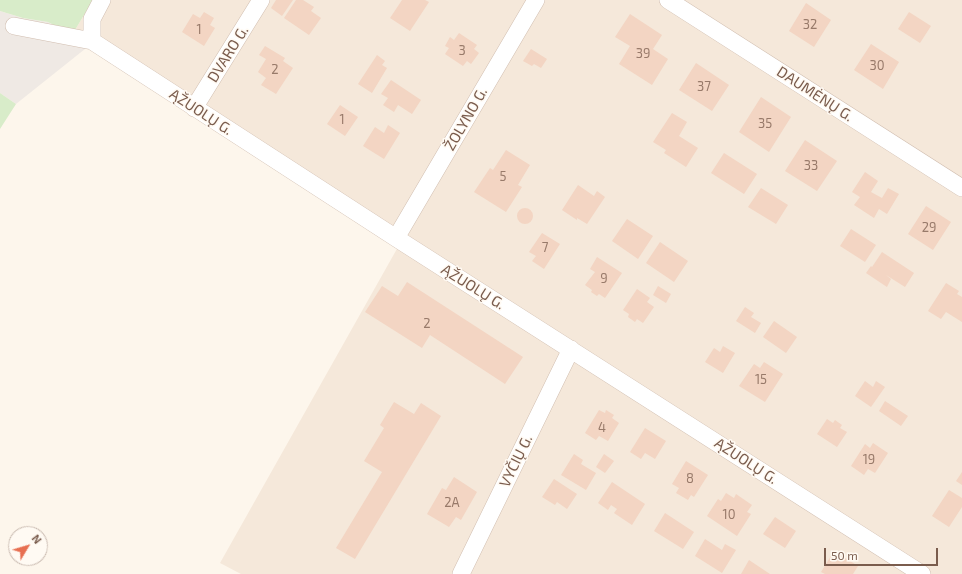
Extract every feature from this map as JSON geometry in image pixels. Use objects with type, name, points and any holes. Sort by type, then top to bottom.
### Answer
[{"type":"street","points":[[92,41],[92,19],[102,0]]},
{"type":"street","name":"DVARO G.","points":[[194,108],[261,0]]},
{"type":"street","name":"ŽOLYNO G.","points":[[396,238],[536,0]]},
{"type":"street","name":"DAUMĖNŲ G.","points":[[668,0],[962,188]]},
{"type":"street","name":"ĄŽUOLŲ G.","points":[[14,26],[92,41],[396,238],[922,574]]},
{"type":"street","name":"VYČIŲ G.","points":[[461,574],[570,349]]},
{"type":"shaded area","points":[[93,0],[962,0],[962,574],[241,574],[220,563],[398,247],[72,35]]},
{"type":"shaded area","points":[[0,11],[23,18],[48,22],[90,45],[16,104],[0,93]]},
{"type":"green space","points":[[0,0],[93,0],[72,35],[48,22],[23,18],[0,11]]},
{"type":"green space","points":[[0,93],[16,104],[0,129]]},
{"type":"building","points":[[276,0],[293,0],[282,16],[271,8]]},
{"type":"building","points":[[296,0],[303,0],[314,7],[311,11],[321,18],[309,35],[284,18]]},
{"type":"building","points":[[402,0],[425,0],[429,2],[410,31],[390,18]]},
{"type":"building","points":[[806,3],[831,20],[814,47],[789,31]]},
{"type":"building","points":[[204,12],[214,18],[210,25],[215,28],[204,46],[182,32],[193,14],[200,18]]},
{"type":"building","points":[[909,12],[931,26],[920,43],[898,29]]},
{"type":"building","points":[[630,14],[662,35],[653,49],[668,59],[652,85],[619,64],[630,46],[615,37]]},
{"type":"building","points":[[459,33],[477,45],[474,49],[479,53],[471,64],[467,61],[463,66],[445,54],[449,48],[445,46],[450,37],[454,40]]},
{"type":"building","points":[[871,44],[899,62],[883,89],[854,70]]},
{"type":"building","points":[[265,46],[285,58],[283,61],[293,68],[276,94],[261,85],[266,78],[258,72],[266,59],[259,55]]},
{"type":"building","points":[[531,49],[547,59],[541,68],[534,64],[532,66],[523,61]]},
{"type":"building","points":[[377,55],[385,61],[382,65],[387,68],[372,93],[358,84]]},
{"type":"building","points":[[696,63],[729,85],[712,111],[679,90]]},
{"type":"building","points":[[391,80],[421,100],[412,114],[398,105],[394,112],[383,105],[388,98],[381,94]]},
{"type":"building","points":[[761,97],[791,117],[769,152],[739,132]]},
{"type":"building","points":[[340,105],[358,117],[345,136],[327,124]]},
{"type":"building","points":[[672,113],[687,122],[679,136],[698,148],[686,167],[664,153],[666,150],[653,142]]},
{"type":"building","points":[[388,125],[400,133],[384,159],[363,146],[375,127],[384,133]]},
{"type":"building","points":[[805,140],[837,161],[817,191],[785,171]]},
{"type":"building","points":[[506,150],[530,165],[518,185],[522,187],[506,212],[474,192],[490,168],[493,170]]},
{"type":"building","points":[[724,153],[757,174],[744,194],[711,173]]},
{"type":"building","points":[[865,172],[878,181],[871,192],[882,198],[888,188],[899,194],[887,214],[879,209],[874,218],[854,205],[860,197],[852,192]]},
{"type":"building","points":[[578,185],[594,196],[597,191],[605,197],[587,224],[577,218],[577,220],[562,210]]},
{"type":"building","points":[[761,188],[788,205],[776,224],[748,207]]},
{"type":"building","points":[[926,206],[951,222],[933,250],[908,234]]},
{"type":"building","points":[[522,208],[528,208],[533,213],[531,222],[528,224],[522,224],[517,219],[517,213]]},
{"type":"building","points":[[627,219],[653,236],[638,259],[612,241]]},
{"type":"building","points":[[851,229],[876,245],[865,262],[840,246]]},
{"type":"building","points":[[542,233],[560,244],[544,269],[532,261],[536,256],[529,252]]},
{"type":"building","points":[[660,242],[688,261],[674,282],[646,263]]},
{"type":"building","points":[[882,252],[914,273],[905,287],[886,275],[891,279],[887,287],[866,273]]},
{"type":"building","points":[[597,257],[622,273],[605,298],[599,294],[597,296],[585,285],[595,272],[590,269]]},
{"type":"building","points":[[407,282],[523,357],[505,384],[430,335],[422,348],[365,312],[382,286],[398,296]]},
{"type":"building","points":[[946,283],[959,291],[957,294],[962,297],[962,322],[946,312],[941,319],[928,311]]},
{"type":"building","points":[[658,286],[671,294],[666,303],[653,295]]},
{"type":"building","points":[[637,289],[650,298],[647,302],[654,307],[643,323],[637,319],[635,322],[628,317],[629,314],[623,310]]},
{"type":"building","points":[[745,307],[754,313],[751,317],[761,323],[755,333],[736,321]]},
{"type":"building","points":[[774,321],[797,337],[786,353],[763,337]]},
{"type":"building","points":[[723,346],[735,353],[723,373],[705,362],[714,348],[720,352]]},
{"type":"building","points":[[764,362],[783,374],[765,402],[739,386],[754,364],[760,368]]},
{"type":"building","points":[[865,381],[873,387],[876,381],[885,387],[871,407],[855,396]]},
{"type":"building","points":[[885,401],[908,416],[901,426],[879,411]]},
{"type":"building","points":[[394,402],[414,414],[421,403],[441,416],[355,559],[336,548],[382,472],[364,461],[384,428],[380,425]]},
{"type":"building","points":[[599,410],[605,413],[606,410],[614,415],[612,418],[619,423],[608,441],[599,436],[596,440],[585,433]]},
{"type":"building","points":[[827,419],[833,423],[835,420],[842,425],[840,428],[847,432],[837,447],[817,434]]},
{"type":"building","points":[[645,428],[666,441],[655,459],[645,453],[641,459],[630,452]]},
{"type":"building","points":[[873,443],[888,453],[875,473],[868,469],[864,475],[851,466],[865,444],[870,448]]},
{"type":"building","points":[[574,454],[583,460],[581,464],[596,473],[586,490],[561,475]]},
{"type":"building","points":[[604,454],[614,461],[605,473],[596,467]]},
{"type":"building","points":[[686,461],[708,475],[694,497],[691,495],[688,500],[676,493],[679,488],[672,484]]},
{"type":"building","points":[[962,472],[962,485],[956,481]]},
{"type":"building","points":[[454,477],[477,492],[461,520],[456,517],[449,527],[427,514],[442,488],[446,490]]},
{"type":"building","points":[[554,479],[577,494],[567,509],[557,502],[555,505],[542,497]]},
{"type":"building","points":[[612,482],[645,504],[632,525],[614,513],[617,509],[611,505],[608,510],[598,503]]},
{"type":"building","points":[[949,490],[962,498],[962,507],[949,527],[932,516]]},
{"type":"building","points":[[726,493],[734,498],[736,494],[752,505],[747,512],[751,514],[737,536],[707,516],[718,499],[721,501]]},
{"type":"building","points":[[665,513],[694,532],[683,549],[654,531]]},
{"type":"building","points":[[775,517],[796,531],[785,548],[763,534]]},
{"type":"building","points":[[705,539],[722,550],[725,544],[736,550],[722,573],[695,556]]},
{"type":"building","points":[[834,551],[858,566],[853,574],[825,574],[821,572]]},
{"type":"building","points":[[749,560],[770,574],[741,574]]}]
